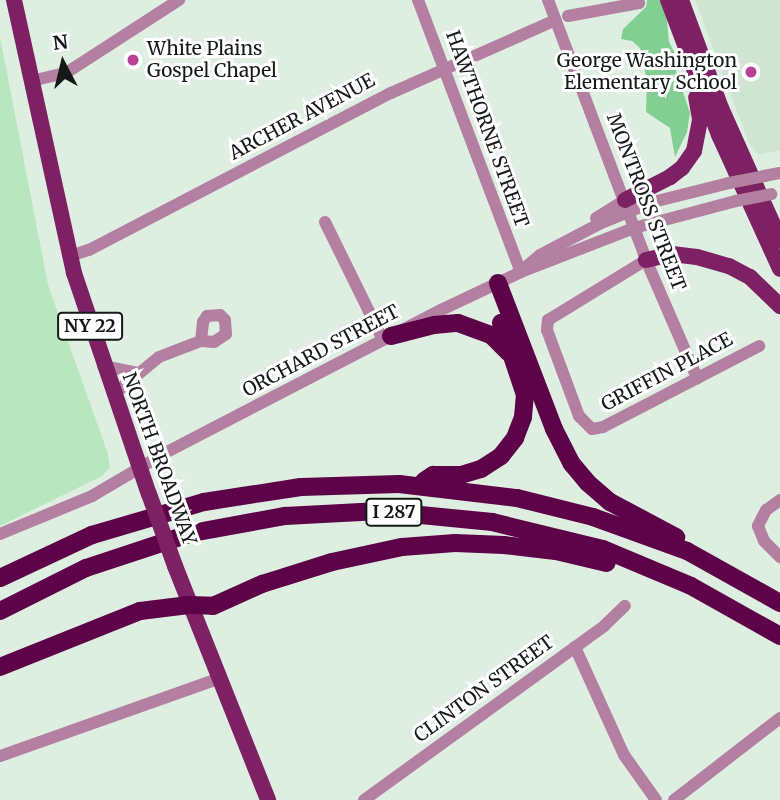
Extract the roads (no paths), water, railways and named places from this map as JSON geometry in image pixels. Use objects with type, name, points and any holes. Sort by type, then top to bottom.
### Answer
[{"type":"highway","points":[[417,485],[433,475],[461,475],[481,469],[509,448],[520,427],[525,406],[520,372],[493,285]]},
{"type":"highway","points":[[493,285],[554,429],[572,464],[588,483],[610,502],[675,535],[687,551]]},
{"type":"highway","points":[[387,338],[446,323],[470,326],[500,342],[520,372]]},
{"type":"highway","name":"I 287","points":[[0,578],[92,535],[204,502],[301,487],[417,485],[487,493],[555,506],[630,529],[687,551],[780,603]]},
{"type":"highway","name":"I 287","points":[[0,611],[86,568],[164,541],[266,519],[361,512],[455,516],[549,533],[637,562],[723,602],[780,636]]},
{"type":"highway","points":[[0,667],[140,611],[188,605],[213,606],[262,584],[363,554],[455,543],[504,545],[575,554],[723,602]]},
{"type":"main road","name":"NORTH BROADWAY","points":[[14,0],[70,256],[103,366],[188,605],[268,800]]},
{"type":"main road","points":[[668,0],[715,124],[780,270]]},
{"type":"main road","points":[[681,0],[721,108],[780,240]]},
{"type":"main road","points":[[627,205],[682,168],[699,137],[700,113],[680,34]]},
{"type":"main road","points":[[646,260],[672,254],[697,257],[729,266],[750,277],[780,306]]},
{"type":"street","points":[[31,81],[66,73],[179,0]]},
{"type":"street","name":"HAWTHORNE STREET","points":[[418,0],[521,272]]},
{"type":"street","name":"MONTROSS STREET","points":[[548,0],[562,18],[634,229],[697,378]]},
{"type":"street","name":"ARCHER AVENUE","points":[[70,256],[89,250],[445,68],[562,18],[638,2]]},
{"type":"street","points":[[627,205],[780,173]]},
{"type":"street","name":"ORCHARD STREET","points":[[0,534],[92,496],[387,338],[521,272],[634,229],[736,201],[777,194]]},
{"type":"street","name":"ORCHARD STREET","points":[[521,272],[531,260],[627,205]]},
{"type":"street","points":[[325,222],[387,338]]},
{"type":"street","name":"GRIFFIN PLACE","points":[[646,260],[548,320],[547,330],[579,416],[592,429],[603,427],[759,345]]},
{"type":"street","points":[[114,394],[159,357],[201,341]]},
{"type":"street","points":[[103,366],[139,373]]},
{"type":"street","points":[[780,499],[766,510],[758,526],[764,541],[780,556]]},
{"type":"street","name":"CLINTON STREET","points":[[364,800],[575,647],[625,606]]},
{"type":"street","points":[[575,647],[624,755],[656,800]]},
{"type":"street","points":[[0,756],[220,678]]},
{"type":"street","points":[[674,800],[780,718]]},
{"type":"place","name":"White Plains Gospel Chapel","points":[[133,60]]},
{"type":"place","name":"George Washington Elementary School","points":[[751,72]]}]
